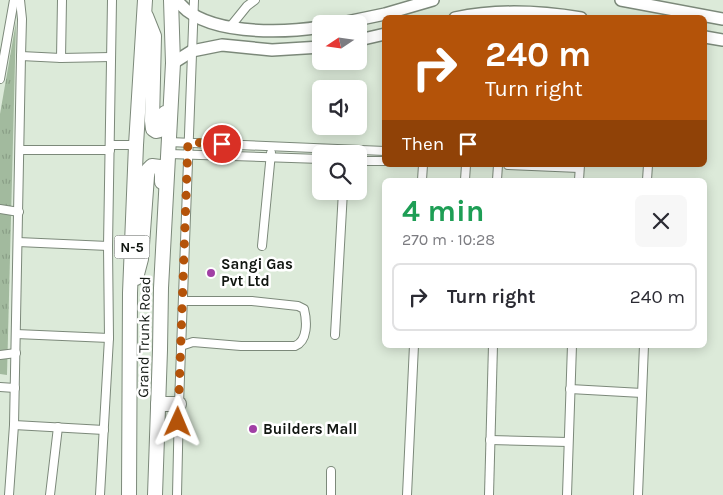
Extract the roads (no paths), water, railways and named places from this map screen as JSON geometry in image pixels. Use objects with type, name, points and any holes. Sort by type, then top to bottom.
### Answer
[{"type":"highway","name":"Grand Trunk Road","points":[[154,495],[161,288],[173,63],[171,0]]},
{"type":"highway","name":"Grand Trunk Road","points":[[129,495],[130,293],[136,145],[145,6]]},
{"type":"highway","points":[[145,6],[154,36],[152,121],[153,129],[156,131],[164,126],[171,15]]},
{"type":"highway","points":[[130,293],[141,259],[148,170],[152,166],[160,167],[162,172],[157,255],[161,288]]},
{"type":"highway","points":[[158,404],[179,404]]},
{"type":"street","points":[[0,79],[14,0]]},
{"type":"street","points":[[9,495],[14,425],[16,353],[22,19],[20,0]]},
{"type":"street","points":[[61,58],[62,0]]},
{"type":"street","points":[[100,495],[109,338],[108,246],[112,0]]},
{"type":"street","points":[[177,0],[182,8],[194,16],[228,27],[284,30],[312,28]]},
{"type":"street","points":[[177,495],[182,301],[194,0]]},
{"type":"street","points":[[222,45],[228,27],[247,6],[256,0]]},
{"type":"street","points":[[621,0],[702,15]]},
{"type":"street","points":[[368,18],[425,1]]},
{"type":"street","points":[[473,15],[496,11],[550,12],[566,15]]},
{"type":"street","points":[[707,16],[723,19]]},
{"type":"street","points":[[368,38],[382,35]]},
{"type":"street","points":[[707,37],[723,40]]},
{"type":"street","points":[[173,63],[192,51],[222,45],[272,50],[312,48]]},
{"type":"street","points":[[21,56],[61,58],[111,57]]},
{"type":"street","points":[[169,148],[188,142],[382,151]]},
{"type":"street","points":[[20,150],[111,148],[136,145]]},
{"type":"street","points":[[262,246],[271,146]]},
{"type":"street","points":[[169,148],[188,155],[312,159]]},
{"type":"street","points":[[367,161],[382,162]]},
{"type":"street","points":[[335,335],[342,200]]},
{"type":"street","points":[[0,209],[19,212]]},
{"type":"street","points":[[18,242],[108,246]]},
{"type":"street","points":[[181,346],[193,342],[241,346],[295,346],[304,339],[305,325],[304,309],[298,306],[252,301],[182,301]]},
{"type":"street","points":[[16,334],[109,338]]},
{"type":"street","points":[[407,495],[414,348]]},
{"type":"street","points":[[490,495],[493,348]]},
{"type":"street","points":[[566,495],[572,348]]},
{"type":"street","points":[[638,495],[644,348]]},
{"type":"street","points":[[0,356],[16,353]]},
{"type":"street","points":[[0,387],[15,388]]},
{"type":"street","points":[[570,389],[642,393]]},
{"type":"street","points":[[14,425],[104,430]]},
{"type":"street","points":[[50,495],[58,427]]},
{"type":"street","points":[[490,440],[568,442]]},
{"type":"street","points":[[330,495],[331,471]]},
{"type":"place","name":"Sangi Gas Pvt Ltd","points":[[211,273]]},
{"type":"place","name":"Builders Mall","points":[[253,429]]}]
